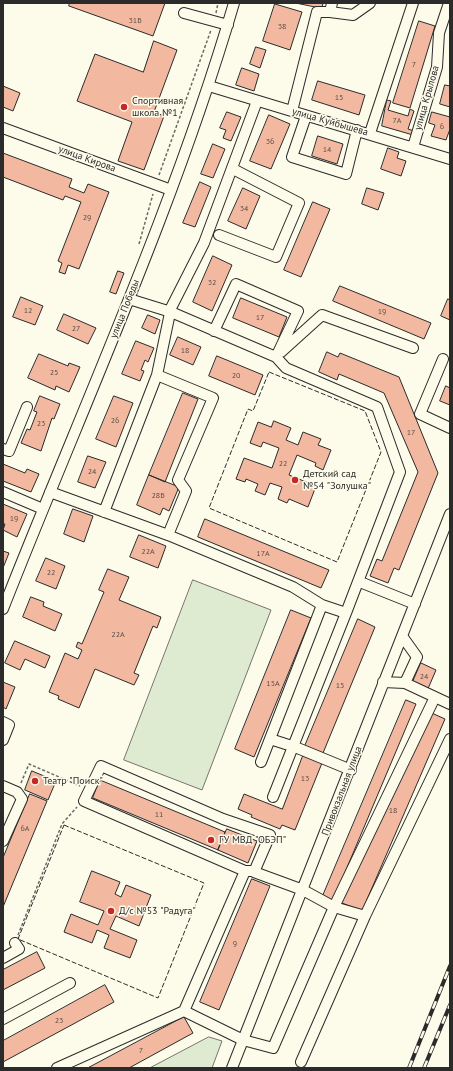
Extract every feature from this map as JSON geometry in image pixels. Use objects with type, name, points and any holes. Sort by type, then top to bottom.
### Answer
[{"type":"street","name":"улица Победы","points":[[3,609],[129,299],[171,190],[209,86],[234,3]]},
{"type":"street","points":[[292,111],[317,12],[331,8],[353,15],[370,3]]},
{"type":"street","points":[[370,133],[413,3]]},
{"type":"street","name":"улица Крылова","points":[[412,147],[437,67],[439,33],[448,3]]},
{"type":"street","points":[[184,13],[228,25]]},
{"type":"street","name":"улица Куйбышева","points":[[209,86],[306,116],[370,133],[450,159]]},
{"type":"street","points":[[104,512],[157,375],[171,308],[204,243],[257,101]]},
{"type":"street","points":[[306,116],[292,157],[346,174],[357,130]]},
{"type":"street","name":"улица Кирова","points":[[4,132],[171,190]]},
{"type":"street","points":[[219,235],[276,257],[299,203],[232,169]]},
{"type":"street","points":[[214,331],[236,284],[298,310],[276,356]]},
{"type":"street","points":[[129,299],[171,312],[276,356],[286,368],[377,407],[400,472],[360,582],[346,614],[295,747],[273,798]]},
{"type":"street","points":[[276,356],[322,315],[413,348]]},
{"type":"street","points":[[443,359],[420,414],[450,428]]},
{"type":"street","points":[[157,375],[213,398],[178,480],[186,491],[168,535]]},
{"type":"street","points":[[3,449],[9,451],[26,407]]},
{"type":"street","points":[[3,492],[43,508]]},
{"type":"street","points":[[50,492],[168,535],[292,587],[322,605],[346,614]]},
{"type":"street","name":"Привокзальная улица","points":[[232,1068],[351,770],[383,682],[450,514]]},
{"type":"street","points":[[360,582],[415,604]]},
{"type":"street","points":[[261,762],[322,605]]},
{"type":"street","points":[[402,636],[417,656],[405,683]]},
{"type":"street","points":[[383,682],[405,683],[450,704]]},
{"type":"street","points":[[184,1011],[243,1040],[273,1048],[334,907],[435,697]]},
{"type":"street","points":[[3,722],[9,725],[3,740]]},
{"type":"street","points":[[270,739],[295,747],[351,770]]},
{"type":"street","points":[[301,1062],[365,916],[450,739]]},
{"type":"street","points":[[57,1068],[184,1011],[249,871],[270,835],[223,819],[101,766],[84,801],[249,871],[303,890],[334,907],[365,916]]},
{"type":"street","points":[[3,786],[17,792],[22,799],[3,841]]},
{"type":"street","points":[[3,958],[19,949],[15,943]]},
{"type":"street","points":[[3,1019],[70,983]]},
{"type":"path","points":[[139,246],[156,184],[214,21],[218,3]]},
{"type":"path","points":[[17,792],[29,764],[89,790]]},
{"type":"path","points":[[15,943],[62,824],[78,805],[84,801]]},
{"type":"green space","points":[[193,580],[271,610],[202,790],[124,760]]},
{"type":"green space","points":[[209,1037],[222,1041],[212,1068],[150,1068]]},
{"type":"building","points":[[70,3],[165,3],[153,36],[69,6]]},
{"type":"building","points":[[296,3],[323,3],[322,8]]},
{"type":"building","points":[[275,4],[302,12],[290,50],[263,41]]},
{"type":"building","points":[[419,21],[435,26],[410,108],[393,103]]},
{"type":"building","name":"Спортивная школа №1","points":[[154,41],[177,50],[154,112],[164,116],[144,170],[118,161],[132,122],[77,101],[95,54],[143,72]]},
{"type":"building","points":[[256,47],[266,50],[260,68],[250,64]]},
{"type":"building","points":[[242,68],[259,74],[254,91],[236,85]]},
{"type":"building","points":[[318,81],[365,95],[359,115],[312,100]]},
{"type":"building","points":[[445,85],[450,86],[450,107],[440,104]]},
{"type":"building","points":[[3,86],[20,93],[13,111],[3,107]]},
{"type":"building","points":[[387,100],[391,101],[388,110],[408,116],[410,109],[414,111],[408,129],[414,131],[413,135],[382,126]]},
{"type":"building","points":[[227,112],[241,117],[231,141],[223,138],[226,130],[220,128]]},
{"type":"building","points":[[432,112],[450,117],[450,129],[446,140],[431,136],[435,125],[429,123]]},
{"type":"building","points":[[269,115],[290,124],[271,169],[250,161]]},
{"type":"building","points":[[318,136],[343,144],[337,164],[312,156]]},
{"type":"building","points":[[213,144],[225,149],[213,178],[201,174]]},
{"type":"building","points":[[388,148],[399,152],[397,158],[406,161],[401,176],[381,169]]},
{"type":"building","points":[[3,153],[72,179],[69,187],[84,193],[88,184],[109,192],[79,269],[68,265],[65,274],[59,272],[62,263],[58,261],[81,202],[65,196],[63,200],[3,177]]},
{"type":"building","points":[[200,182],[211,187],[195,227],[183,223]]},
{"type":"building","points":[[243,188],[260,196],[246,229],[228,221]]},
{"type":"building","points":[[367,188],[384,193],[378,210],[362,204]]},
{"type":"building","points":[[313,202],[330,209],[301,277],[284,270]]},
{"type":"building","points":[[213,256],[232,265],[212,311],[193,302]]},
{"type":"building","points":[[118,271],[124,273],[116,294],[110,292]]},
{"type":"building","points":[[340,286],[431,323],[424,339],[333,301]]},
{"type":"building","points":[[21,297],[43,306],[35,325],[13,317]]},
{"type":"building","points":[[241,298],[287,317],[279,337],[233,318]]},
{"type":"building","points":[[448,299],[450,300],[450,320],[441,316]]},
{"type":"building","points":[[64,314],[96,328],[88,344],[57,330]]},
{"type":"building","points":[[148,315],[160,320],[155,334],[142,328]]},
{"type":"building","points":[[178,337],[201,347],[193,365],[170,355]]},
{"type":"building","points":[[136,341],[154,348],[148,362],[145,360],[141,370],[144,371],[140,381],[122,374]]},
{"type":"building","points":[[327,352],[338,357],[340,353],[399,377],[438,473],[399,570],[394,568],[388,583],[370,576],[377,559],[382,561],[418,472],[384,393],[339,374],[337,380],[319,372]]},
{"type":"building","points":[[39,354],[68,366],[69,363],[80,367],[69,392],[56,386],[55,390],[28,378]]},
{"type":"building","points":[[217,356],[263,375],[255,395],[209,376]]},
{"type":"building","points":[[446,386],[450,388],[450,405],[440,401]]},
{"type":"building","points":[[183,393],[198,399],[165,482],[149,475]]},
{"type":"building","points":[[40,396],[60,404],[54,419],[52,418],[41,451],[21,443],[27,429],[30,430],[37,412],[34,411]]},
{"type":"building","points":[[114,396],[133,403],[116,447],[96,439]]},
{"type":"building","points":[[274,421],[291,428],[286,440],[298,445],[303,432],[321,439],[318,445],[331,450],[323,470],[315,466],[316,463],[297,455],[289,475],[316,486],[308,507],[289,499],[287,503],[278,499],[282,487],[270,483],[265,495],[255,491],[258,484],[246,479],[245,482],[236,479],[244,458],[272,468],[279,448],[263,442],[261,447],[250,443],[258,422],[271,427]]},
{"type":"building","points":[[88,456],[106,462],[95,488],[78,482]]},
{"type":"building","points":[[3,464],[25,473],[27,469],[39,474],[31,492],[3,481]]},
{"type":"building","points":[[149,475],[179,487],[169,511],[163,508],[160,515],[137,505]]},
{"type":"building","points":[[3,504],[27,514],[17,537],[3,530],[5,524],[3,524]]},
{"type":"building","points":[[73,509],[93,516],[84,542],[64,534]]},
{"type":"building","points":[[205,519],[329,570],[321,588],[198,537]]},
{"type":"building","points":[[139,535],[166,546],[158,568],[130,557]]},
{"type":"building","points":[[3,551],[9,553],[3,568]]},
{"type":"building","points":[[46,558],[65,566],[56,589],[36,581]]},
{"type":"building","points":[[108,569],[129,577],[119,600],[161,617],[157,628],[153,626],[134,673],[139,675],[134,685],[95,669],[79,708],[58,699],[59,696],[49,692],[65,653],[78,659],[82,650],[76,647],[78,642],[82,644],[104,592],[99,590]]},
{"type":"building","points":[[31,597],[44,602],[43,606],[62,614],[55,631],[23,617]]},
{"type":"building","points":[[291,610],[311,618],[254,757],[235,749]]},
{"type":"building","points":[[358,619],[375,627],[323,753],[305,746]]},
{"type":"building","points":[[15,641],[50,656],[45,668],[25,659],[20,670],[5,663]]},
{"type":"building","points":[[421,663],[436,670],[427,691],[412,684]]},
{"type":"building","points":[[3,682],[15,687],[6,709],[3,707]]},
{"type":"building","points":[[406,700],[416,704],[332,903],[322,898]]},
{"type":"building","points":[[425,710],[445,719],[362,911],[342,903]]},
{"type":"building","points":[[303,756],[322,763],[295,830],[282,825],[280,829],[251,817],[252,815],[238,809],[244,794],[282,809]]},
{"type":"building","points":[[32,771],[56,781],[48,800],[25,790]]},
{"type":"building","points":[[100,780],[225,832],[218,850],[93,798]]},
{"type":"building","points":[[30,794],[47,801],[3,907],[3,858]]},
{"type":"building","points":[[227,829],[257,841],[248,863],[218,850]]},
{"type":"building","points":[[92,871],[120,882],[115,894],[121,897],[126,885],[151,895],[139,926],[116,916],[110,929],[137,940],[130,958],[104,948],[109,935],[97,930],[92,943],[64,932],[71,914],[98,925],[104,911],[80,902]]},
{"type":"building","points":[[252,879],[270,886],[219,1010],[200,1002]]},
{"type":"building","points":[[37,952],[45,968],[3,990],[3,970]]},
{"type":"building","points":[[105,985],[114,1002],[3,1062],[3,1041]]},
{"type":"building","points":[[184,1017],[193,1033],[129,1068],[88,1068]]},
{"type":"railway","points":[[409,1068],[450,966]]},
{"type":"railway","points":[[424,1068],[450,1005]]},
{"type":"fence","points":[[269,372],[365,411],[381,452],[337,562],[209,508],[248,409],[253,411],[269,372]]},
{"type":"fence","points":[[64,825],[204,883],[158,998],[18,939],[64,825]]},
{"type":"place","name":"Спортивная школа №1","points":[[124,107]]},
{"type":"place","name":"Детский сад №54 \"Золушка\"","points":[[295,480]]},
{"type":"place","name":"Театр \"Поиск\"","points":[[35,781]]},
{"type":"place","name":"ГУ МВД \"ОБЭП\"","points":[[211,840]]},
{"type":"place","name":"Д/с №53 \"Радуга\"","points":[[111,911]]}]
